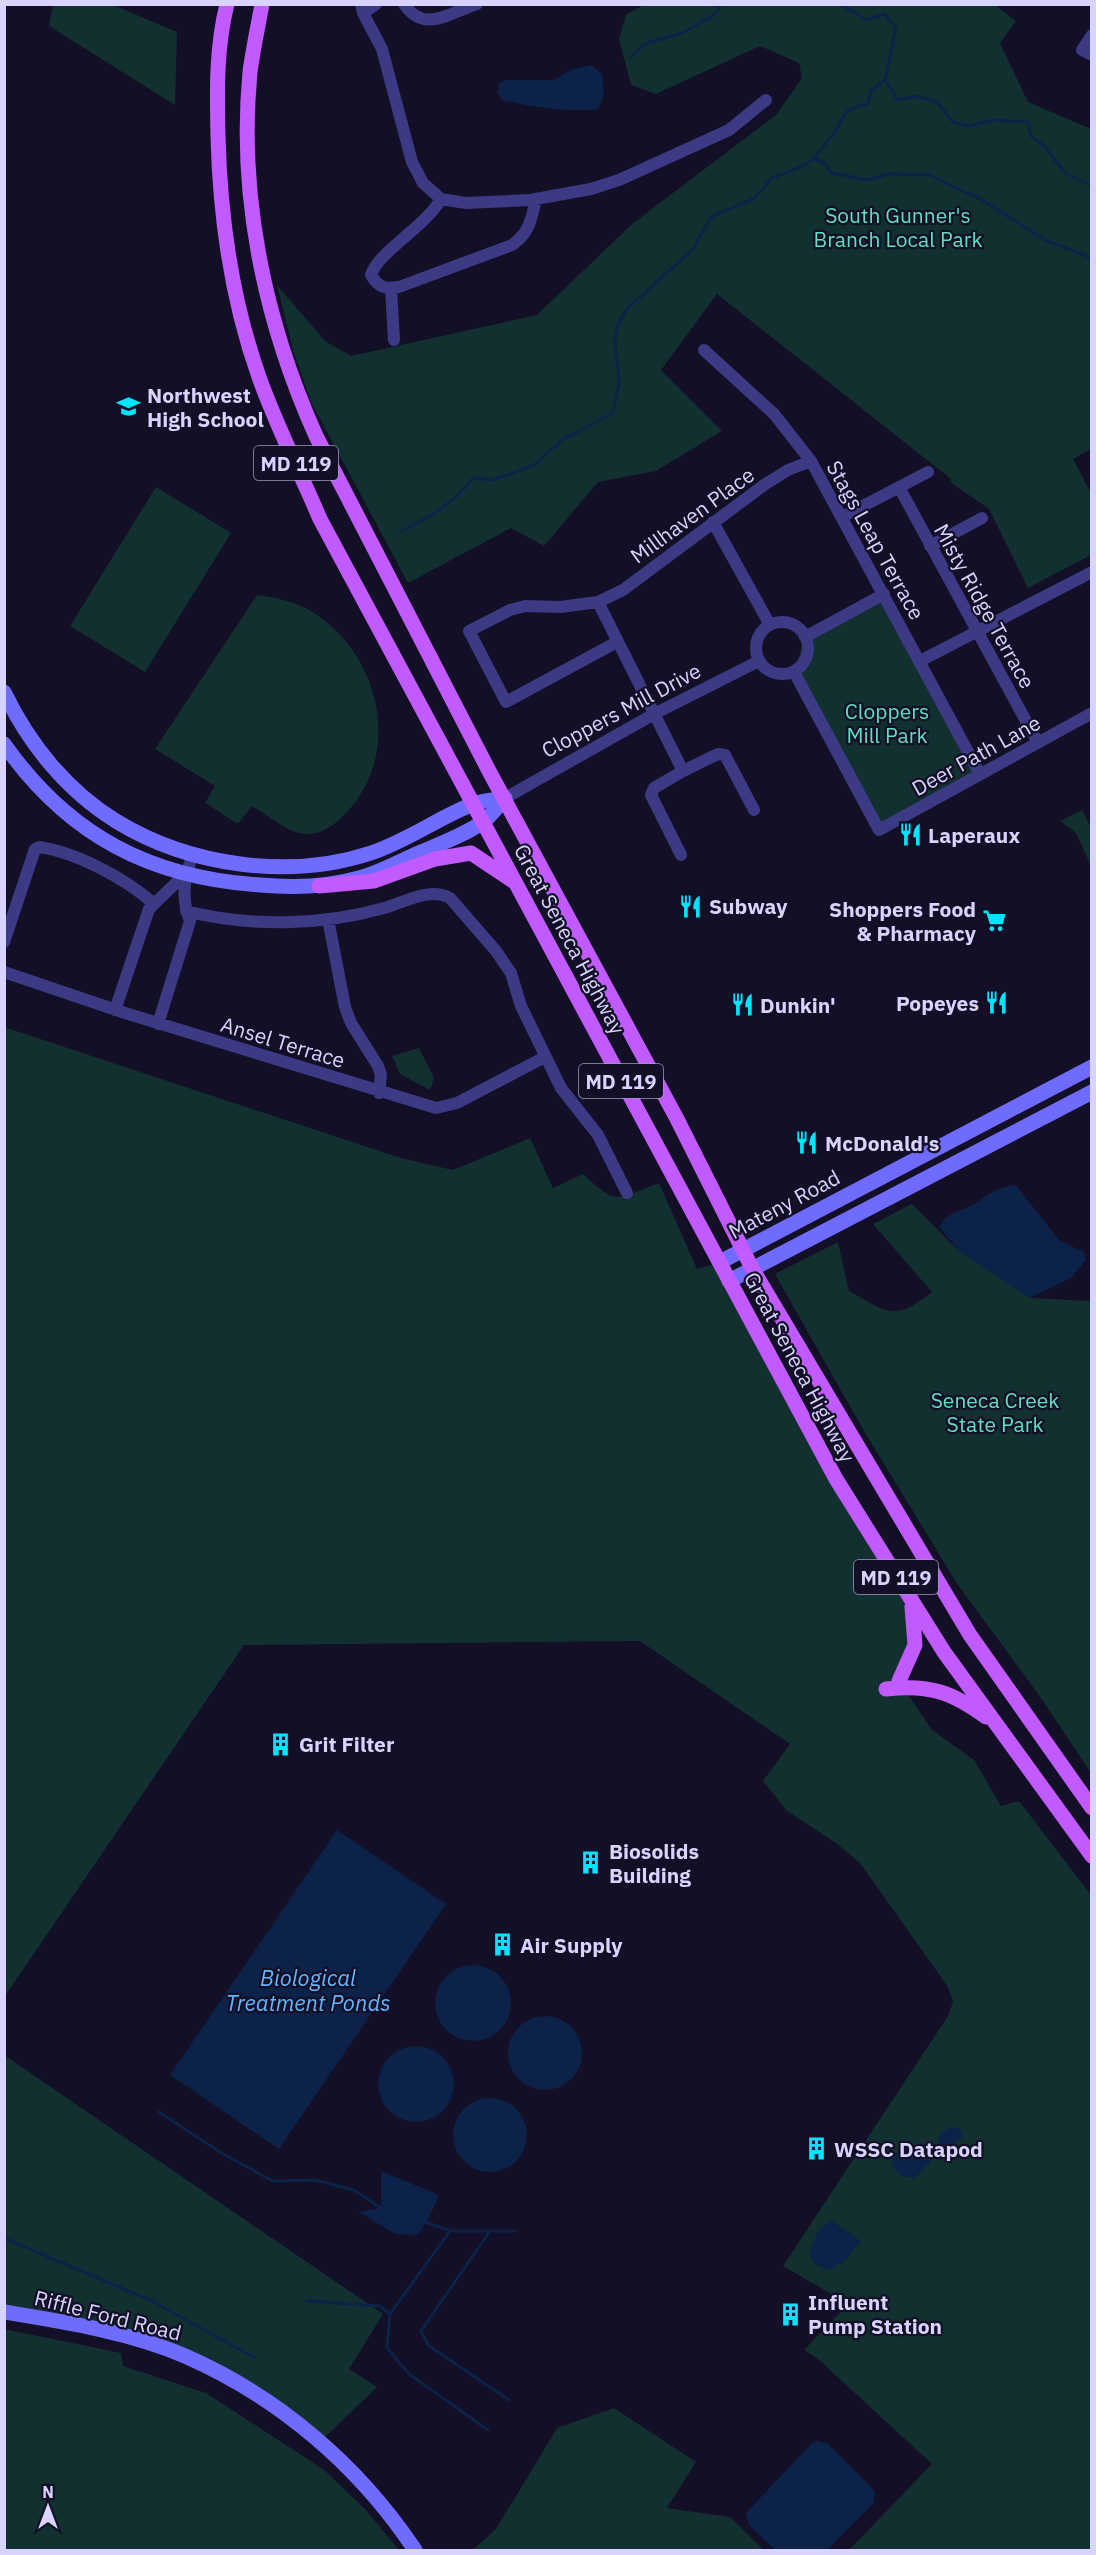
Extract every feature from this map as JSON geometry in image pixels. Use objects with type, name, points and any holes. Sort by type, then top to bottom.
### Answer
[{"type":"main road","name":"Great Seneca Highway","points":[[227,4],[217,65],[219,194],[226,252],[239,316],[259,378],[320,519],[485,821],[514,882],[836,1479],[910,1598],[996,1725],[1092,1856]]},
{"type":"main road","name":"Great Seneca Highway","points":[[262,4],[250,72],[250,198],[273,326],[292,382],[349,504],[676,1117],[753,1270],[970,1635],[1092,1808]]},
{"type":"main road","points":[[319,886],[374,881],[435,859],[454,854],[471,853],[514,882]]},
{"type":"main road","points":[[910,1598],[914,1613],[915,1646],[893,1685],[921,1687],[947,1693],[963,1701],[996,1725]]},
{"type":"street","points":[[352,4],[362,9],[382,49],[417,174],[431,192],[441,199],[465,203],[536,199],[609,183],[677,156],[729,130],[766,100]]},
{"type":"street","points":[[362,9],[376,4]]},
{"type":"street","points":[[404,4],[412,17],[429,21],[477,4]]},
{"type":"street","points":[[1092,35],[1082,50],[1092,55]]},
{"type":"street","points":[[441,199],[433,214],[421,226],[374,265],[371,275],[377,285],[385,289],[391,288],[512,245],[524,236],[536,199]]},
{"type":"street","points":[[391,288],[394,340]]},
{"type":"street","name":"Stags Leap Terrace","points":[[704,350],[774,414],[811,462],[980,774]]},
{"type":"street","name":"Millhaven Place","points":[[617,642],[506,702],[469,631],[510,610],[525,606],[560,608],[597,602],[623,590],[772,480],[811,462]]},
{"type":"street","points":[[842,517],[928,472]]},
{"type":"street","name":"Misty Ridge Terrace","points":[[899,487],[1038,743]]},
{"type":"street","points":[[930,546],[982,518]]},
{"type":"street","points":[[713,522],[770,625]]},
{"type":"street","points":[[920,661],[1092,572]]},
{"type":"street","points":[[805,637],[884,594]]},
{"type":"street","points":[[597,602],[656,713],[683,771]]},
{"type":"street","points":[[782,622],[795,626],[805,637],[808,649],[805,661],[794,672],[782,675],[772,672],[759,661],[757,641],[763,630],[770,625],[782,622]]},
{"type":"street","name":"Cloppers Mill Drive","points":[[485,821],[505,798],[656,713],[759,661]]},
{"type":"street","name":"Deer Path Lane","points":[[794,672],[879,830],[1092,714]]},
{"type":"street","name":"Cloppers Mill Drive","points":[[4,692],[17,718],[45,759],[82,794],[117,821],[193,855],[239,863],[287,867],[332,863],[370,853],[404,839],[475,803],[505,798]]},
{"type":"street","points":[[4,744],[38,786],[72,818],[106,842],[147,862],[184,875],[234,884],[319,886],[360,878],[437,845],[485,821]]},
{"type":"street","points":[[681,855],[651,795],[654,788],[717,754],[725,755],[754,810]]},
{"type":"street","points":[[4,942],[28,865],[34,849],[39,847],[95,866],[138,890],[153,903]]},
{"type":"street","points":[[115,1010],[149,909],[153,903],[165,896],[184,875],[193,855]]},
{"type":"street","points":[[158,1024],[190,921],[186,911],[184,875]]},
{"type":"street","points":[[186,911],[244,921],[328,919],[382,909],[427,894],[440,893],[450,898],[496,951],[511,974],[521,1006],[561,1088],[598,1135],[627,1192]]},
{"type":"street","points":[[328,919],[345,1007],[351,1023],[378,1066],[381,1075],[379,1093]]},
{"type":"street","name":"Ansel Terrace","points":[[4,972],[158,1024],[379,1093],[436,1108],[457,1103],[545,1057]]},
{"type":"street","name":"Mateny Road","points":[[720,1262],[1092,1067]]},
{"type":"street","name":"Mateny Road","points":[[729,1281],[1092,1092]]},
{"type":"street","name":"Riffle Ford Road","points":[[4,2312],[86,2327],[148,2343],[185,2356],[258,2395],[321,2441],[350,2469],[400,2528],[415,2550]]},
{"type":"green space","name":"South Gunner's Branch Local Park","points":[[994,4],[1016,21],[1000,43],[1028,102],[1091,129],[1091,449],[1073,459],[1091,493],[1091,555],[1028,588],[989,509],[950,482],[951,479],[717,294],[661,370],[722,431],[656,471],[598,482],[544,546],[511,528],[408,583],[311,402],[293,350],[277,285],[325,341],[351,356],[537,315],[632,224],[776,115],[802,78],[799,63],[760,46],[656,94],[631,85],[619,39],[626,15],[643,5]]},
{"type":"green space","points":[[53,5],[113,5],[177,32],[175,105],[49,26]]},
{"type":"green space","points":[[156,487],[231,533],[145,672],[70,626]]},
{"type":"green space","name":"Cloppers Mill Park","points":[[884,594],[980,774],[879,830],[794,672],[805,637]]},
{"type":"green space","points":[[257,595],[296,604],[317,615],[340,635],[358,658],[370,684],[377,712],[378,741],[372,769],[360,795],[340,819],[317,833],[305,834],[293,831],[252,806],[238,824],[205,803],[215,786],[155,749]]},
{"type":"green space","points":[[1082,810],[1091,827],[1091,866],[1076,833],[1060,821]]},
{"type":"green space","points":[[4,1027],[401,1158],[453,1170],[530,1138],[553,1188],[583,1174],[604,1192],[618,1197],[659,1183],[697,1269],[720,1262],[910,1598],[915,1633],[899,1681],[932,1730],[974,1760],[1001,1806],[1019,1801],[1091,1895],[1091,2550],[849,2550],[932,2464],[818,2359],[804,2350],[848,2304],[783,2266],[948,2016],[953,2002],[948,1987],[860,1863],[836,1843],[787,1811],[763,1781],[790,1744],[640,1641],[244,1645],[5,1996]]},
{"type":"green space","points":[[419,1048],[434,1078],[430,1090],[400,1074],[392,1056]]},
{"type":"green space","name":"Seneca Creek State Park","points":[[912,1204],[959,1251],[1030,1298],[1091,1301],[1091,1773],[1041,1698],[958,1585],[864,1431],[775,1274],[838,1242],[849,1291],[883,1309],[899,1311],[908,1308],[932,1292],[873,1224]]},
{"type":"green space","points":[[4,2055],[383,2314],[349,2369],[377,2387],[321,2441],[185,2356],[5,2312]]},
{"type":"green space","points":[[4,2329],[121,2353],[123,2366],[206,2393],[323,2469],[365,2509],[399,2550],[5,2550]]},
{"type":"green space","points":[[614,2408],[696,2462],[667,2508],[730,2517],[764,2550],[473,2550],[496,2529],[557,2428]]},
{"type":"water","points":[[591,65],[602,74],[604,95],[598,109],[562,110],[538,107],[502,100],[497,92],[500,82],[554,80],[570,70]]},
{"type":"water","points":[[1016,1185],[1059,1240],[1084,1252],[1086,1260],[1071,1278],[1030,1298],[959,1251],[939,1227],[949,1215],[999,1189]]},
{"type":"water","name":"Biological Treatment Ponds","points":[[337,1830],[446,1904],[279,2149],[170,2075]]},
{"type":"water","points":[[473,1965],[487,1968],[500,1976],[508,1989],[511,2003],[508,2017],[500,2030],[487,2038],[473,2041],[459,2038],[446,2030],[438,2017],[435,2003],[438,1989],[446,1976],[459,1968]]},
{"type":"water","points":[[552,2016],[572,2026],[580,2039],[582,2053],[580,2067],[572,2080],[559,2088],[538,2090],[518,2080],[510,2067],[508,2046],[518,2026],[531,2018]]},
{"type":"water","points":[[416,2046],[430,2049],[443,2057],[451,2070],[454,2084],[451,2098],[443,2111],[430,2119],[416,2122],[402,2119],[389,2111],[381,2098],[378,2084],[381,2070],[389,2057],[402,2049]]},
{"type":"water","points":[[497,2098],[517,2108],[525,2121],[527,2135],[525,2149],[517,2162],[504,2170],[483,2172],[463,2162],[455,2149],[453,2128],[463,2108],[476,2100]]},
{"type":"water","points":[[950,2127],[960,2128],[963,2137],[947,2148],[938,2143],[940,2134]]},
{"type":"water","points":[[920,2143],[932,2146],[931,2161],[915,2178],[901,2176],[891,2164],[895,2154]]},
{"type":"water","points":[[381,2171],[439,2195],[418,2235],[395,2234],[359,2212],[381,2208]]},
{"type":"water","points":[[830,2220],[861,2241],[845,2261],[829,2270],[815,2264],[809,2254],[817,2233]]},
{"type":"water","points":[[813,2442],[828,2444],[872,2488],[875,2492],[874,2503],[827,2550],[775,2550],[749,2525],[746,2513]]},
{"type":"waterway","points":[[631,57],[646,43],[682,33],[711,17],[719,9],[719,4]]},
{"type":"waterway","points":[[840,4],[866,20],[884,14],[896,27],[885,80],[898,100],[916,96],[937,102],[953,122],[970,126],[993,120],[1028,122],[1031,136],[1045,147],[1065,173],[1092,186]]},
{"type":"waterway","points":[[814,159],[845,114],[853,108],[868,104],[871,91],[885,80]]},
{"type":"waterway","points":[[400,532],[440,510],[473,478],[493,480],[534,465],[562,440],[613,413],[619,383],[615,342],[617,326],[627,309],[693,249],[711,217],[755,198],[772,178],[801,167],[814,159],[823,162],[832,173],[868,180],[889,174],[929,175],[984,201],[1045,240],[1092,258]]},
{"type":"waterway","points":[[159,2112],[223,2154],[273,2181],[315,2180],[354,2190],[381,2208]]},
{"type":"waterway","points":[[426,2222],[450,2231],[516,2231]]},
{"type":"waterway","points":[[450,2231],[390,2314],[387,2348],[409,2374],[488,2430]]},
{"type":"waterway","points":[[490,2231],[421,2331],[429,2346],[509,2400]]},
{"type":"waterway","points":[[4,2238],[152,2301],[255,2358]]},
{"type":"waterway","points":[[307,2301],[380,2306],[390,2314]]},
{"type":"place","name":"Northwest High School","points":[[129,407]]},
{"type":"place","name":"Laperaux","points":[[910,835]]},
{"type":"place","name":"Subway","points":[[691,906]]},
{"type":"place","name":"Shoppers Food & Pharmacy","points":[[994,921]]},
{"type":"place","name":"Popeyes","points":[[997,1003]]},
{"type":"place","name":"Dunkin'","points":[[742,1005]]},
{"type":"place","name":"McDonald's","points":[[807,1143]]},
{"type":"place","name":"Grit Filter","points":[[281,1744]]},
{"type":"place","name":"Biosolids Building","points":[[591,1863]]},
{"type":"place","name":"Air Supply","points":[[502,1945]]},
{"type":"place","name":"WSSC Datapod","points":[[816,2149]]},
{"type":"place","name":"Influent Pump Station","points":[[790,2314]]}]
